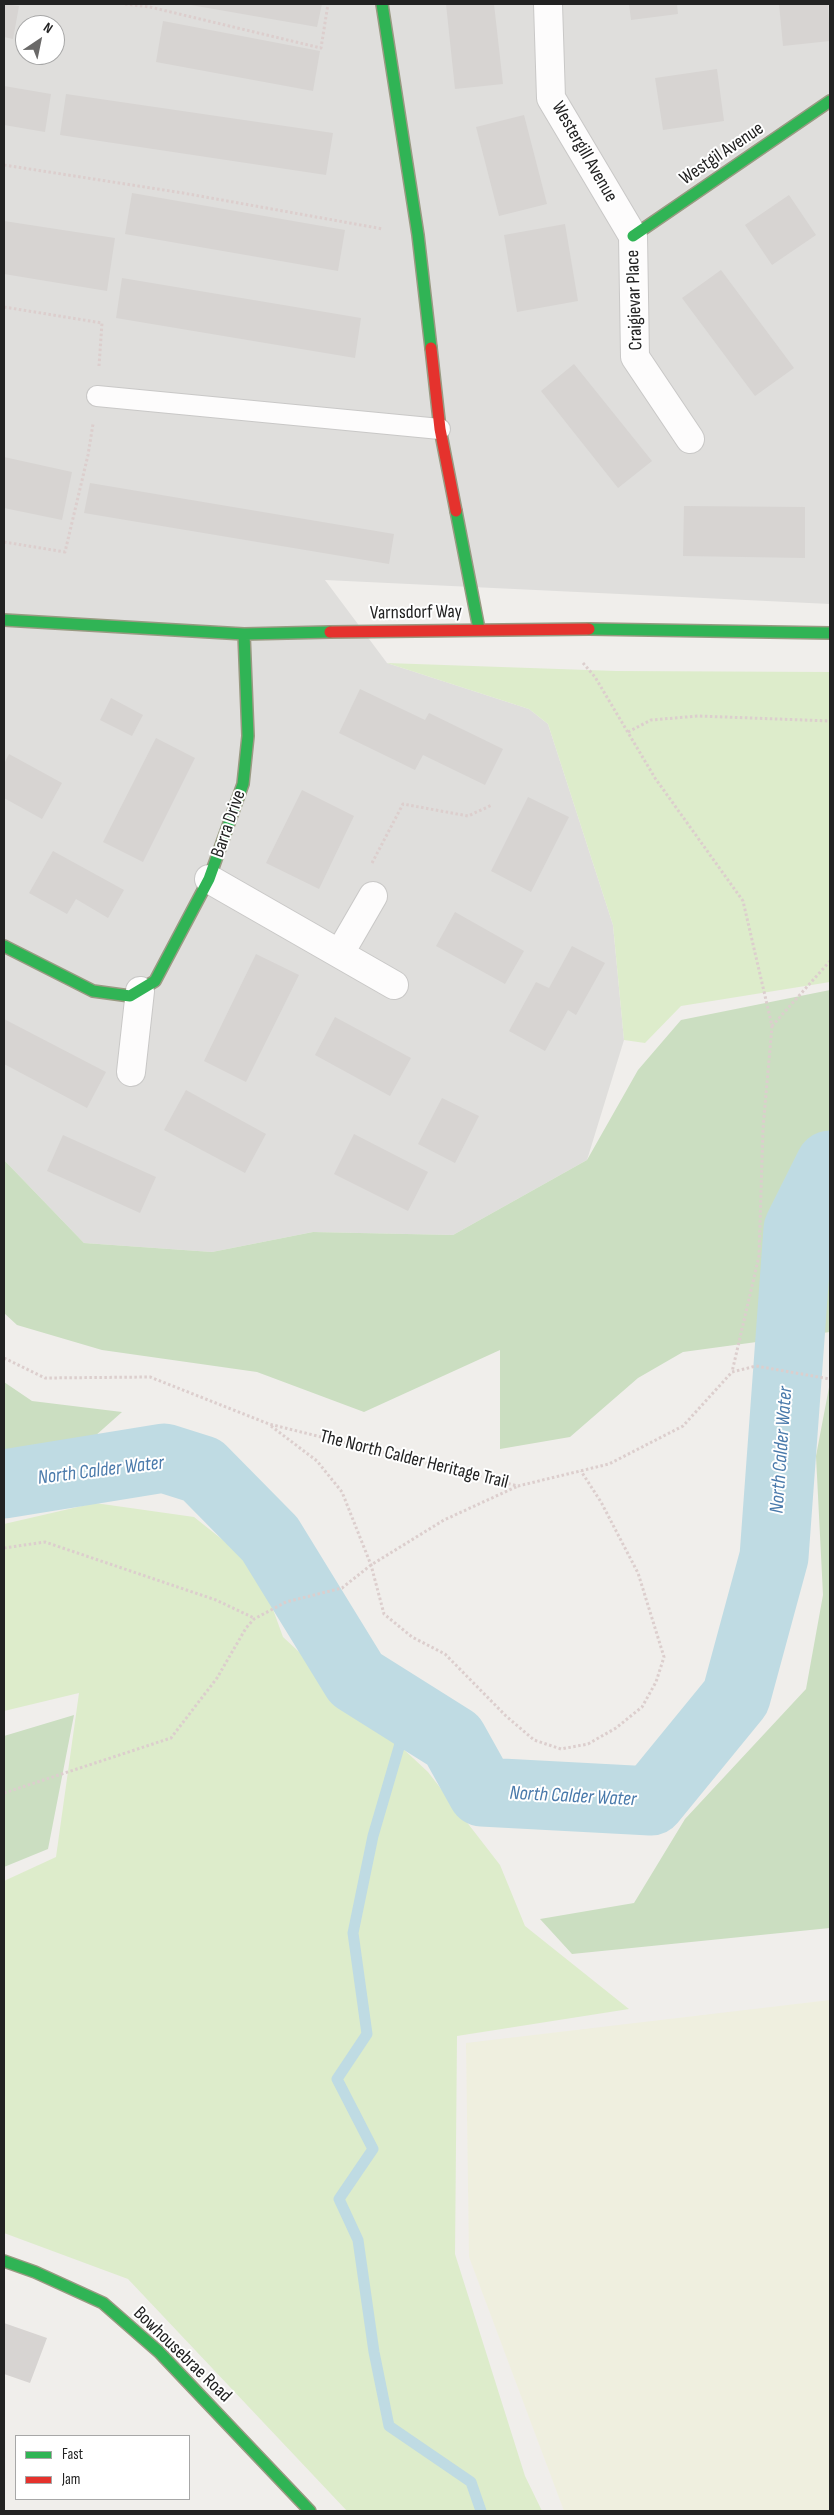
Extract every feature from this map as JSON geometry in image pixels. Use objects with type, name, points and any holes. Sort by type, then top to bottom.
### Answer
[{"type":"street","points":[[382,4],[418,236],[440,429],[479,629]]},
{"type":"street","name":"Westergill Avenue","points":[[548,4],[551,98],[633,236]]},
{"type":"street","name":"Westgil Avenue","points":[[633,236],[830,101]]},
{"type":"street","name":"Craigievar Place","points":[[633,236],[635,356],[690,439]]},
{"type":"street","name":"Varnsdorf Way","points":[[4,620],[244,634],[554,628],[830,633]]},
{"type":"street","name":"Barra Drive","points":[[140,991],[155,981],[209,879],[243,784],[248,736],[244,634]]},
{"type":"street","points":[[209,879],[394,985]]},
{"type":"street","points":[[340,954],[373,896]]},
{"type":"street","points":[[4,946],[94,991],[130,996],[140,991]]},
{"type":"street","points":[[131,1072],[140,991]]},
{"type":"street","name":"Bowhousebrae Road","points":[[4,2261],[35,2272],[103,2303],[159,2352],[310,2511]]},
{"type":"lane","points":[[97,396],[440,429]]},
{"type":"path","points":[[125,4],[150,8],[321,48],[328,4]]},
{"type":"path","points":[[4,165],[183,193],[418,236]]},
{"type":"path","points":[[4,542],[65,552]]},
{"type":"path","points":[[554,628],[595,677],[655,778],[743,901],[772,1026],[763,1128],[759,1256],[732,1372],[756,1366],[830,1379]]},
{"type":"path","points":[[628,732],[651,720],[698,716],[830,721]]},
{"type":"path","points":[[373,896],[368,871],[403,804],[468,816],[492,805]]},
{"type":"path","points":[[772,1026],[830,961]]},
{"type":"path","name":"The North Calder Heritage Trail","points":[[4,1358],[46,1378],[150,1378],[269,1424],[518,1486],[609,1464],[684,1426],[732,1372]]},
{"type":"path","points":[[269,1424],[317,1461],[342,1492],[370,1565],[384,1614],[412,1637],[446,1654],[506,1716],[534,1740],[561,1748],[588,1744],[616,1728],[642,1706],[656,1682],[664,1657],[638,1573],[601,1502],[581,1471]]},
{"type":"path","points":[[4,1793],[171,1738],[217,1678],[246,1628],[254,1619],[286,1602],[342,1588],[370,1565],[444,1520],[518,1486]]},
{"type":"path","points":[[4,1548],[45,1542],[216,1600],[254,1619]]},
{"type":"shaded area","points":[[4,4],[830,4],[830,604],[325,580],[387,663],[529,709],[548,724],[613,925],[624,1040],[587,1160],[453,1235],[313,1232],[212,1252],[84,1243],[4,1160]]},
{"type":"green space","points":[[387,663],[616,671],[830,672],[830,982],[681,1006],[645,1043],[624,1040],[613,925],[548,724],[529,709]]},
{"type":"green space","points":[[830,990],[830,1332],[683,1352],[638,1378],[570,1437],[500,1449],[500,1350],[364,1412],[257,1372],[102,1350],[17,1325],[4,1313],[4,1160],[84,1243],[212,1252],[313,1232],[453,1235],[587,1160],[638,1070],[681,1020]]},
{"type":"green space","points":[[4,1382],[32,1401],[122,1412],[4,1517]]},
{"type":"green space","points":[[830,1382],[830,1928],[572,1954],[540,1919],[634,1903],[685,1819],[806,1689],[823,1595],[816,1456]]},
{"type":"green space","points":[[95,1503],[194,1517],[258,1568],[283,1637],[428,1772],[500,1865],[525,1926],[629,2009],[457,2036],[455,2254],[525,2476],[542,2511],[347,2511],[128,2279],[4,2233],[4,1881],[56,1857],[79,1693],[4,1711],[4,1524]]},
{"type":"green space","points":[[74,1715],[48,1849],[4,1867],[4,1736]]},
{"type":"green space","points":[[830,2000],[830,2511],[564,2511],[469,2257],[466,2043]]},
{"type":"building","points":[[4,4],[19,6],[17,15],[15,15],[13,39],[4,37]]},
{"type":"building","points":[[185,4],[322,4],[317,27]]},
{"type":"building","points":[[446,4],[494,4],[503,84],[455,89]]},
{"type":"building","points":[[629,4],[677,4],[678,14],[631,20]]},
{"type":"building","points":[[779,4],[828,4],[830,41],[783,46]]},
{"type":"building","points":[[163,21],[320,51],[313,91],[156,62]]},
{"type":"building","points":[[717,69],[724,121],[663,130],[655,78]]},
{"type":"building","points":[[4,86],[51,94],[45,132],[4,125]]},
{"type":"building","points":[[66,94],[333,133],[326,175],[60,135]]},
{"type":"building","points":[[524,115],[547,204],[499,216],[476,127]]},
{"type":"building","points":[[132,193],[345,230],[338,271],[125,234]]},
{"type":"building","points":[[789,195],[816,235],[772,265],[745,225]]},
{"type":"building","points":[[4,221],[115,238],[107,291],[4,274]]},
{"type":"building","points":[[565,224],[578,301],[517,312],[504,235]]},
{"type":"building","points":[[721,270],[794,368],[755,396],[682,298]]},
{"type":"building","points":[[122,278],[361,318],[355,358],[116,318]]},
{"type":"building","points":[[574,364],[652,461],[618,488],[541,391]]},
{"type":"building","points":[[4,457],[72,472],[62,520],[4,508]]},
{"type":"building","points":[[90,483],[394,534],[389,564],[84,513]]},
{"type":"building","points":[[684,506],[805,507],[805,558],[683,556]]},
{"type":"building","points":[[360,689],[425,720],[429,713],[503,749],[485,785],[423,755],[415,770],[339,733]]},
{"type":"building","points":[[111,698],[143,715],[132,736],[100,720]]},
{"type":"building","points":[[156,738],[195,758],[143,862],[103,842]]},
{"type":"building","points":[[9,754],[62,783],[42,819],[4,798],[4,764]]},
{"type":"building","points":[[302,790],[354,816],[319,889],[266,863]]},
{"type":"building","points":[[528,797],[569,817],[531,892],[491,871]]},
{"type":"building","points":[[53,851],[124,890],[108,918],[76,899],[67,914],[29,893]]},
{"type":"building","points":[[455,912],[524,951],[505,984],[436,946]]},
{"type":"building","points":[[572,946],[605,963],[576,1015],[568,1010],[545,1051],[509,1031],[536,982],[549,988]]},
{"type":"building","points":[[256,954],[299,975],[246,1082],[204,1061]]},
{"type":"building","points":[[335,1017],[411,1058],[390,1096],[315,1055]]},
{"type":"building","points":[[4,1019],[106,1072],[87,1108],[4,1064]]},
{"type":"building","points":[[186,1090],[266,1134],[245,1173],[164,1130]]},
{"type":"building","points":[[442,1098],[479,1116],[455,1163],[418,1144]]},
{"type":"building","points":[[354,1134],[428,1172],[408,1211],[334,1174]]},
{"type":"building","points":[[63,1135],[156,1177],[140,1213],[47,1171]]},
{"type":"building","points":[[4,2323],[47,2338],[30,2383],[4,2374]]},
{"type":"waterway","name":"North Calder Water","points":[[4,1484],[164,1458],[202,1470],[270,1539],[356,1679],[453,1740],[482,1792],[651,1801],[736,1697],[774,1557],[798,1229],[830,1165]]},
{"type":"waterway","points":[[409,1713],[373,1836],[353,1933],[367,2034],[337,2079],[373,2149],[339,2199],[358,2240],[374,2352],[389,2426],[471,2482],[481,2511]]},
{"type":"traffic: fast","points":[[382,4],[418,235],[431,348]]},
{"type":"traffic: fast","points":[[633,236],[830,101]]},
{"type":"traffic: fast","points":[[456,511],[479,629]]},
{"type":"traffic: fast","points":[[4,620],[244,634],[330,632]]},
{"type":"traffic: fast","points":[[589,629],[830,633]]},
{"type":"traffic: fast","points":[[4,946],[93,991],[130,996],[155,981],[209,879],[243,784],[248,736],[244,634]]},
{"type":"traffic: fast","points":[[4,2261],[35,2272],[103,2303],[159,2352],[310,2511]]},
{"type":"traffic: jam","points":[[431,348],[440,429],[456,511]]},
{"type":"traffic: jam","points":[[330,632],[589,629]]}]
